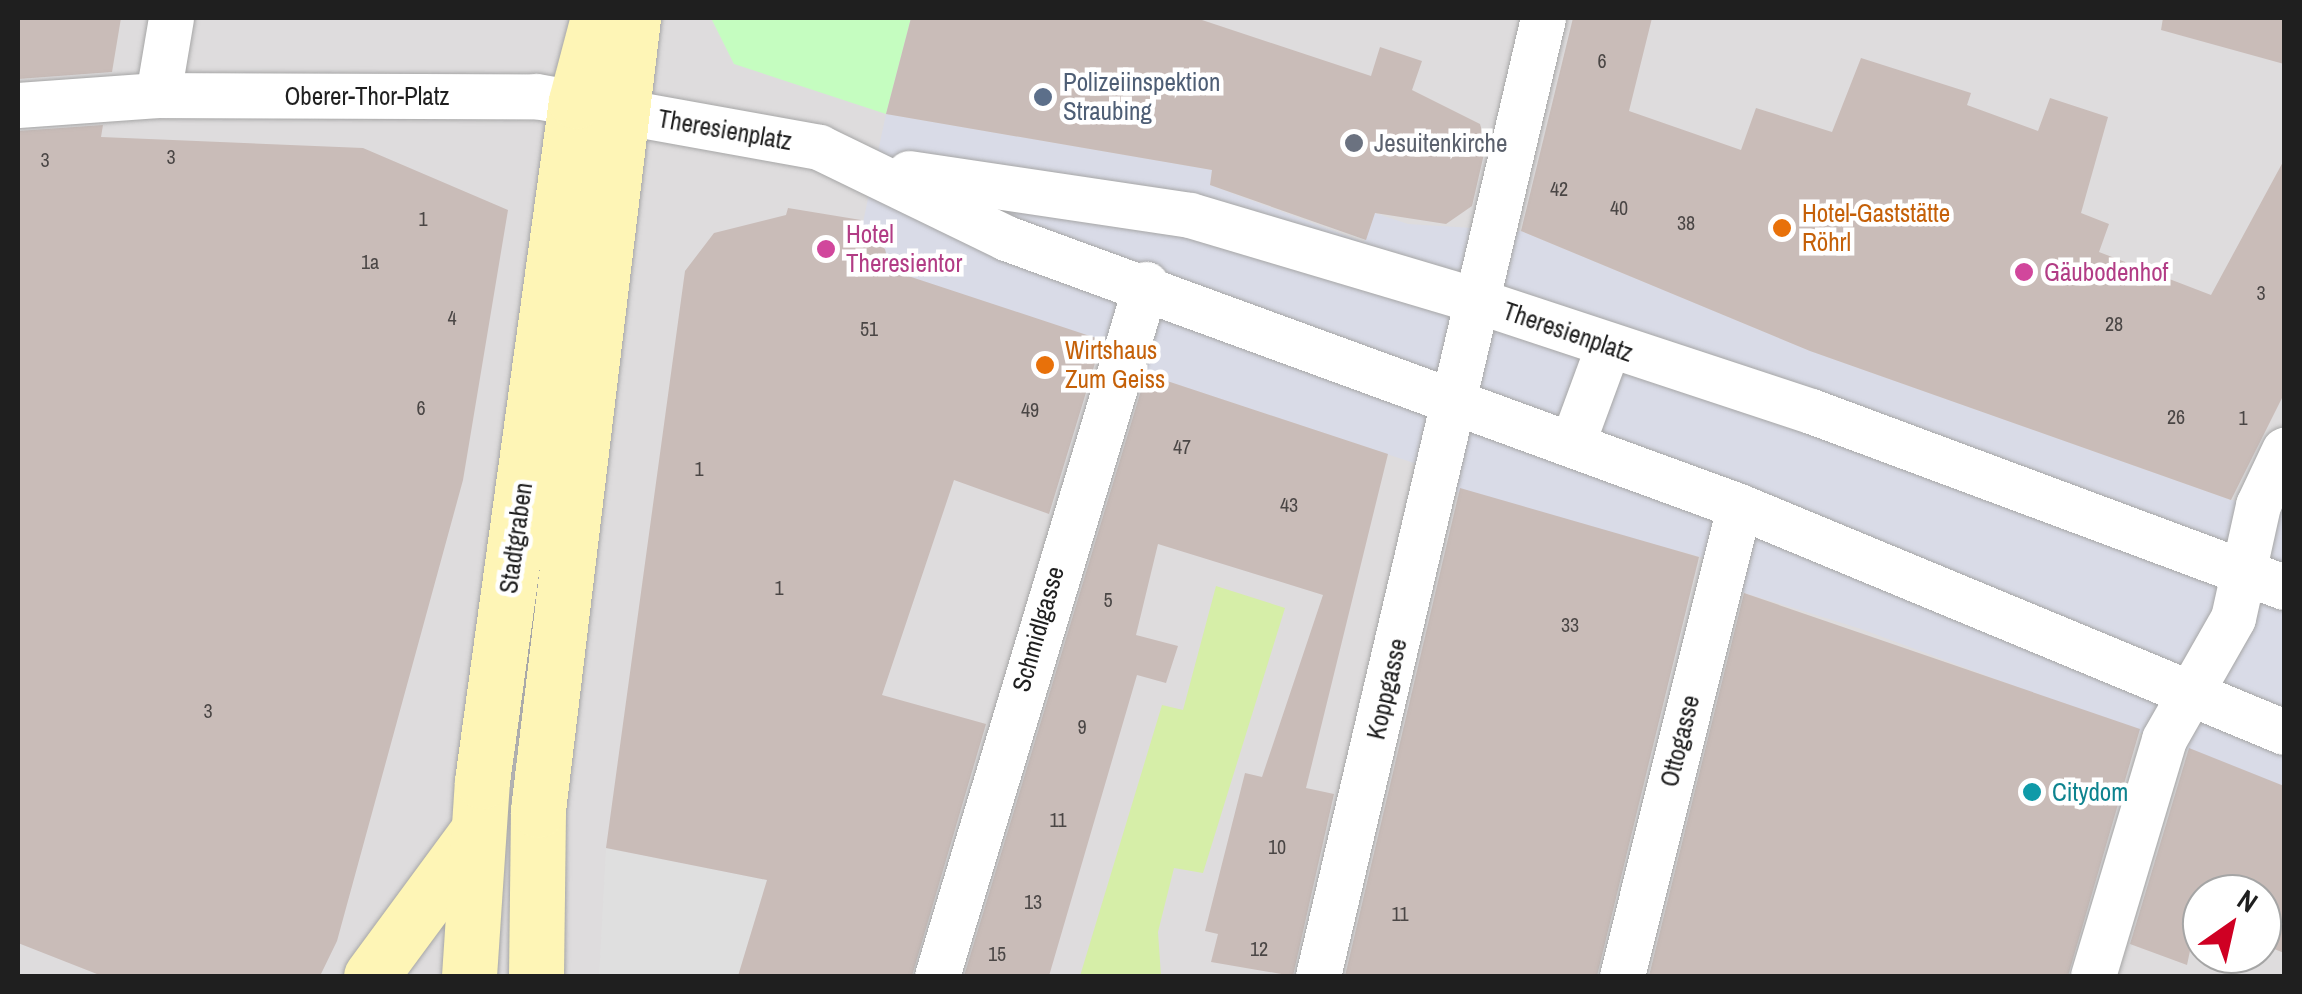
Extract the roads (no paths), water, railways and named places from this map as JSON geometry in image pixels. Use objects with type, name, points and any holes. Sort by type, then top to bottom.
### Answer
[{"type":"main road","points":[[536,976],[538,810],[602,106],[598,18]]},
{"type":"main road","points":[[602,106],[633,18]]},
{"type":"main road","name":"Stadtgraben","points":[[468,976],[479,828],[602,106]]},
{"type":"main road","points":[[371,976],[479,828]]},
{"type":"street","points":[[158,95],[171,18]]},
{"type":"street","name":"Koppgasse","points":[[1318,976],[1543,18]]},
{"type":"street","name":"Oberer-Thor-Platz","points":[[18,105],[158,95],[602,106]]},
{"type":"street","name":"Theresienplatz","points":[[602,106],[820,147],[872,167],[1006,238],[1146,284],[1739,506],[2192,690],[2284,732]]},
{"type":"street","name":"Theresienplatz","points":[[872,167],[1190,215],[1478,300],[1811,411],[2264,578]]},
{"type":"street","name":"Schmidlgasse","points":[[937,976],[1146,284]]},
{"type":"street","points":[[1572,444],[1608,346]]},
{"type":"street","points":[[2093,976],[2164,738],[2234,618],[2264,578],[2258,504],[2284,450]]},
{"type":"street","name":"Ottogasse","points":[[1622,976],[1739,506]]},
{"type":"place","name":"Polizeiinspektion Straubing","points":[[1043,97]]},
{"type":"place","name":"Jesuitenkirche","points":[[1354,143]]},
{"type":"place","name":"Hotel-Gaststätte Röhrl","points":[[1782,228]]},
{"type":"place","name":"Hotel Theresientor","points":[[826,249]]},
{"type":"place","name":"Gäubodenhof","points":[[2024,272]]},
{"type":"place","name":"Wirtshaus Zum Geiss","points":[[1045,365]]},
{"type":"place","name":"Citydom","points":[[2032,792]]}]
